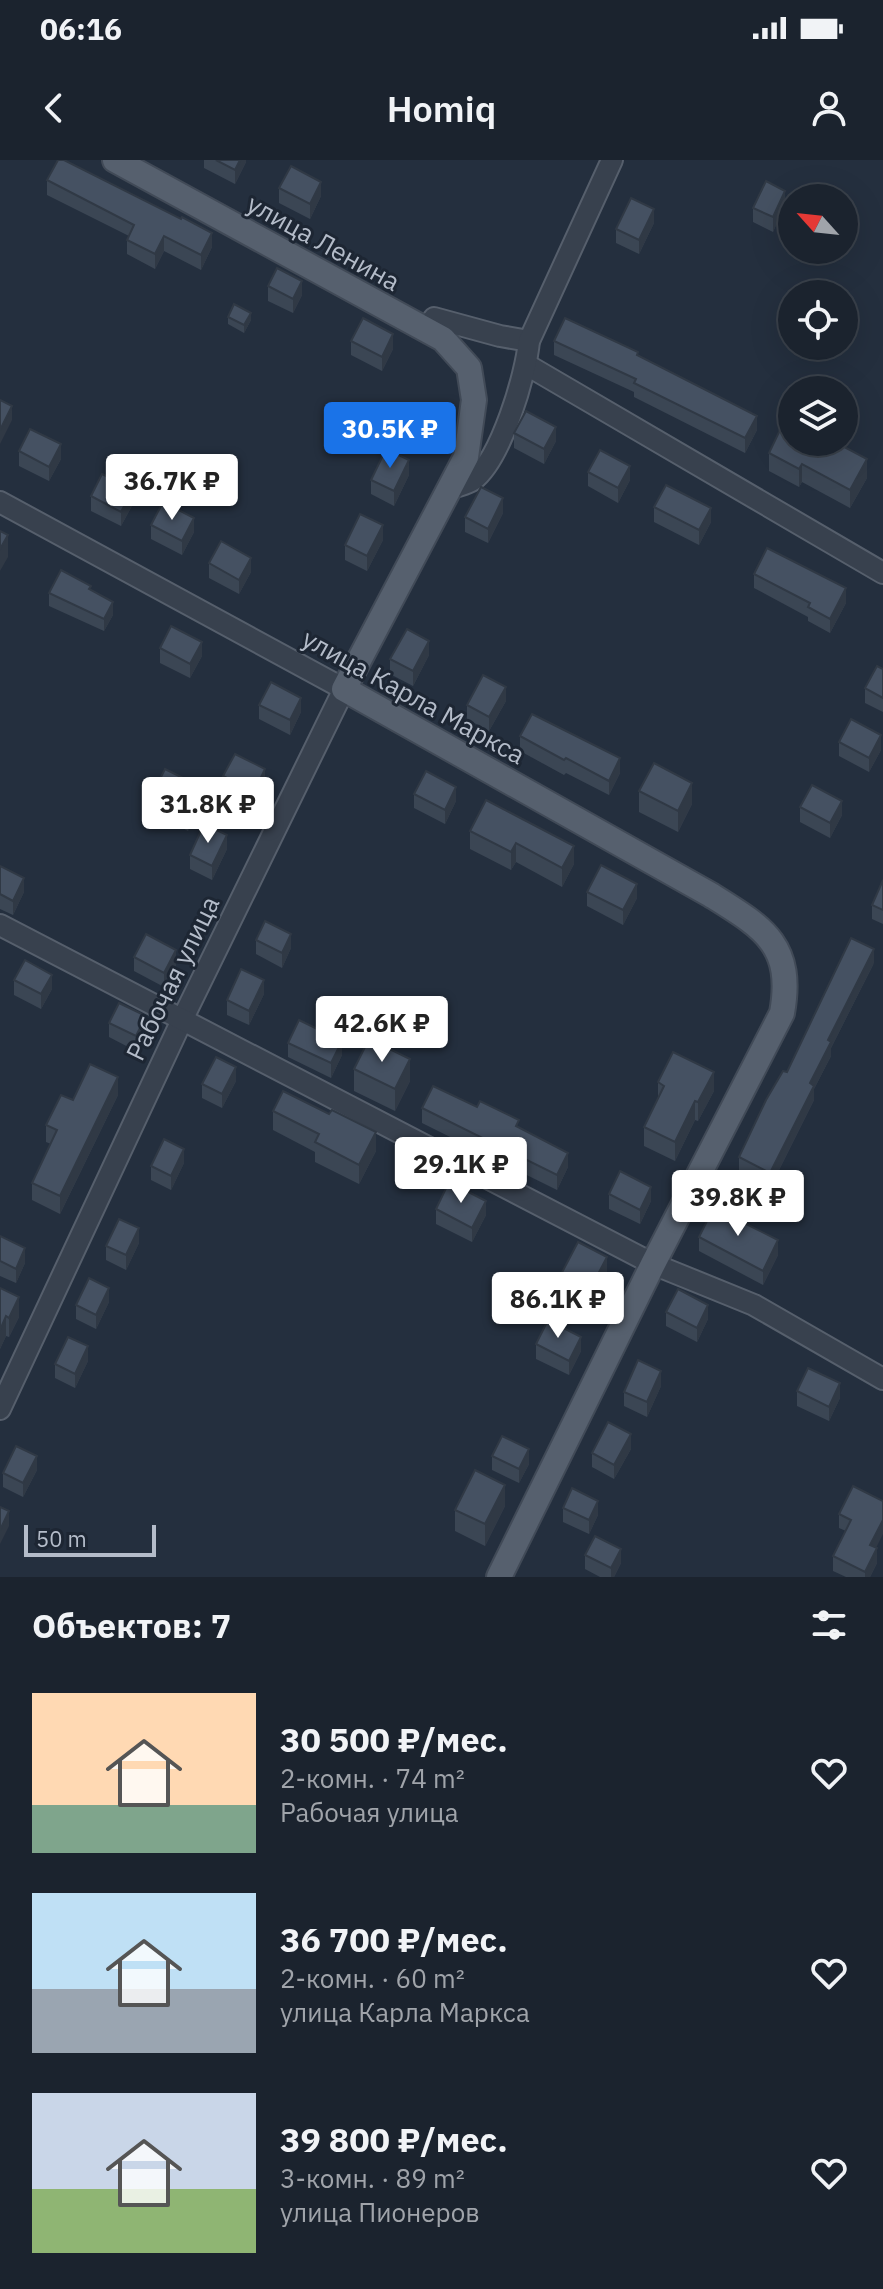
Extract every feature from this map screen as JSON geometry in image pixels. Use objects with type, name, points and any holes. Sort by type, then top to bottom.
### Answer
[{"type":"main road","name":"улица Ленина","points":[[115,160],[443,339],[469,368],[474,400]]},
{"type":"main road","name":"Рабочая улица","points":[[344,689],[466,457],[474,400]]},
{"type":"main road","name":"улица Карла Маркса","points":[[344,689],[711,895],[757,923],[772,941],[787,985],[782,1013],[653,1264]]},
{"type":"main road","points":[[499,1577],[653,1264]]},
{"type":"street","points":[[450,489],[473,480],[494,452],[527,365],[529,341],[612,160]]},
{"type":"street","points":[[427,330],[434,318],[529,341]]},
{"type":"street","points":[[527,365],[883,573]]},
{"type":"street","name":"улица Карла Маркса","points":[[0,502],[344,689]]},
{"type":"street","name":"Рабочая улица","points":[[0,1409],[182,1020],[344,689]]},
{"type":"street","points":[[0,925],[653,1264],[754,1305],[883,1379]]},
{"type":"building","points":[[58,160],[64,160],[212,233],[201,255],[164,236],[155,254],[127,240],[134,225],[47,180]]},
{"type":"building","points":[[216,160],[240,160],[235,170]]},
{"type":"building","points":[[291,166],[321,182],[310,204],[279,188]]},
{"type":"building","points":[[766,181],[778,187],[778,206],[773,217],[753,208]]},
{"type":"building","points":[[631,198],[654,209],[639,240],[616,229]]},
{"type":"building","points":[[277,268],[302,281],[293,299],[268,286]]},
{"type":"building","points":[[234,304],[251,313],[244,325],[228,317]]},
{"type":"building","points":[[363,318],[393,334],[382,357],[351,341]]},
{"type":"building","points":[[565,318],[638,352],[637,355],[757,416],[745,438],[634,383],[636,379],[554,341]]},
{"type":"building","points":[[0,400],[12,406],[0,430]]},
{"type":"building","points":[[526,411],[556,427],[544,449],[514,433]]},
{"type":"building","points":[[30,429],[61,444],[49,467],[19,451]]},
{"type":"building","points":[[778,434],[778,456],[858,454],[867,459],[850,490],[802,464],[799,469],[769,453]]},
{"type":"building","points":[[386,449],[409,460],[394,491],[371,480]]},
{"type":"building","points":[[600,450],[630,466],[618,488],[588,472]]},
{"type":"building","points":[[102,474],[133,489],[121,512],[91,496]]},
{"type":"building","points":[[666,485],[711,508],[699,530],[654,507]]},
{"type":"building","points":[[481,487],[503,498],[488,529],[465,517]]},
{"type":"building","points":[[163,502],[194,518],[182,541],[151,525]]},
{"type":"building","points":[[360,514],[383,525],[367,556],[345,545]]},
{"type":"building","points":[[0,531],[8,535],[0,549]]},
{"type":"building","points":[[221,541],[251,558],[239,580],[209,563]]},
{"type":"building","points":[[767,548],[846,588],[830,619],[808,607],[810,603],[754,574]]},
{"type":"building","points":[[61,570],[113,602],[104,619],[49,593]]},
{"type":"building","points":[[171,626],[202,642],[190,664],[160,648]]},
{"type":"building","points":[[407,629],[429,641],[413,671],[390,659]]},
{"type":"building","points":[[877,666],[883,669],[883,698],[865,688]]},
{"type":"building","points":[[483,675],[506,687],[489,717],[467,705]]},
{"type":"building","points":[[271,682],[301,698],[290,720],[259,705]]},
{"type":"building","points":[[532,714],[620,758],[609,781],[520,736]]},
{"type":"building","points":[[851,719],[881,735],[869,758],[839,742]]},
{"type":"building","points":[[235,754],[265,769],[254,792],[223,776]]},
{"type":"building","points":[[654,763],[692,783],[678,811],[639,791]]},
{"type":"building","points":[[165,769],[203,788],[188,816],[151,797]]},
{"type":"building","points":[[426,771],[456,787],[445,810],[414,794]]},
{"type":"building","points":[[812,785],[842,801],[830,823],[800,807]]},
{"type":"building","points":[[486,800],[574,846],[562,868],[516,843],[511,852],[470,831]]},
{"type":"building","points":[[204,824],[227,835],[212,866],[190,855]]},
{"type":"building","points":[[601,865],[637,884],[623,910],[587,892]]},
{"type":"building","points":[[0,866],[24,878],[13,901],[0,894]]},
{"type":"building","points":[[883,880],[883,910],[872,905]]},
{"type":"building","points":[[265,921],[291,934],[282,953],[256,940]]},
{"type":"building","points":[[146,934],[176,950],[164,973],[134,957]]},
{"type":"building","points":[[851,938],[874,949],[828,1040],[831,1042],[810,1083],[814,1086],[770,1173],[739,1157],[766,1100],[783,1071],[787,1072]]},
{"type":"building","points":[[25,960],[52,975],[41,994],[14,980]]},
{"type":"building","points":[[241,969],[264,980],[249,1011],[227,1000]]},
{"type":"building","points":[[119,1003],[146,1016],[136,1036],[109,1023]]},
{"type":"building","points":[[299,1020],[342,1041],[331,1063],[288,1043]]},
{"type":"building","points":[[369,1039],[410,1059],[395,1089],[354,1069]]},
{"type":"building","points":[[673,1052],[714,1072],[698,1102],[695,1101],[675,1142],[644,1127],[664,1086],[658,1082]]},
{"type":"building","points":[[216,1057],[236,1067],[222,1094],[202,1084]]},
{"type":"building","points":[[90,1064],[118,1077],[60,1196],[32,1183],[57,1130],[46,1125],[61,1095],[73,1100]]},
{"type":"building","points":[[433,1086],[477,1107],[480,1101],[519,1120],[516,1126],[568,1153],[557,1175],[422,1108]]},
{"type":"building","points":[[283,1091],[329,1114],[332,1110],[376,1132],[359,1165],[315,1142],[319,1134],[273,1111]]},
{"type":"building","points":[[164,1139],[184,1149],[171,1176],[151,1166]]},
{"type":"building","points":[[620,1171],[651,1187],[640,1210],[609,1194]]},
{"type":"building","points":[[449,1182],[486,1201],[472,1228],[436,1209]]},
{"type":"building","points":[[716,1203],[740,1216],[738,1220],[778,1240],[763,1271],[699,1237]]},
{"type":"building","points":[[119,1219],[139,1228],[126,1255],[106,1246]]},
{"type":"building","points":[[0,1236],[25,1248],[16,1269],[0,1261]]},
{"type":"building","points":[[578,1242],[607,1257],[586,1297],[557,1282]]},
{"type":"building","points":[[89,1278],[109,1288],[96,1315],[76,1305]]},
{"type":"building","points":[[0,1288],[19,1297],[0,1330]]},
{"type":"building","points":[[678,1289],[708,1305],[697,1328],[666,1312]]},
{"type":"building","points":[[548,1320],[581,1337],[569,1361],[536,1344]]},
{"type":"building","points":[[68,1337],[88,1346],[75,1374],[55,1364]]},
{"type":"building","points":[[638,1360],[661,1371],[647,1402],[624,1392]]},
{"type":"building","points":[[808,1368],[840,1383],[829,1407],[797,1391]]},
{"type":"building","points":[[608,1422],[631,1434],[614,1465],[592,1453]]},
{"type":"building","points":[[502,1436],[529,1449],[519,1469],[492,1456]]},
{"type":"building","points":[[16,1446],[37,1456],[23,1483],[3,1473]]},
{"type":"building","points":[[475,1470],[505,1485],[485,1524],[455,1510]]},
{"type":"building","points":[[853,1486],[883,1501],[883,1520],[870,1545],[877,1548],[865,1572],[833,1556],[851,1520],[839,1514]]},
{"type":"building","points":[[572,1488],[598,1501],[589,1520],[563,1508]]},
{"type":"building","points":[[0,1507],[9,1511],[0,1530]]},
{"type":"building","points":[[595,1536],[621,1549],[611,1568],[585,1555]]}]
